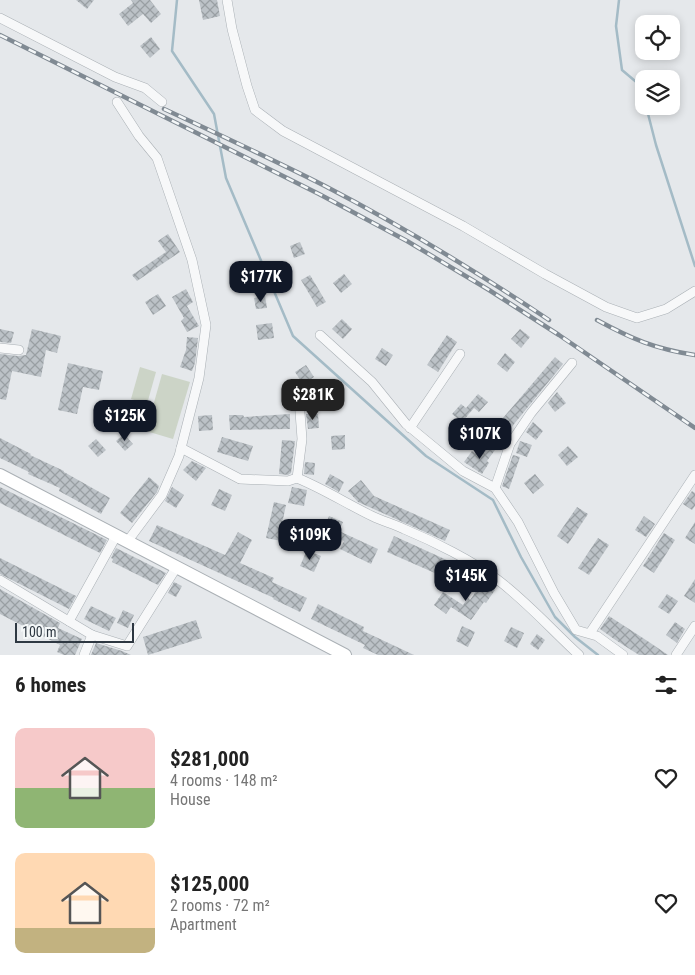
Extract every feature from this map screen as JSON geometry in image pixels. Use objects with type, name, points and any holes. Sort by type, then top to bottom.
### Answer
[{"type":"main road","points":[[0,475],[345,655]]},
{"type":"street","points":[[227,0],[232,29],[255,110],[282,131],[463,226],[606,307],[637,318],[666,308],[695,291]]},
{"type":"street","points":[[0,18],[115,77],[144,88],[162,102]]},
{"type":"street","points":[[70,621],[122,539],[162,495],[179,456],[199,378],[206,325],[192,260],[157,158],[139,136],[117,102]]},
{"type":"street","points":[[320,335],[372,382],[410,428],[463,471],[495,488],[518,522],[554,593],[576,630],[590,633],[624,655]]},
{"type":"street","points":[[0,348],[20,350]]},
{"type":"street","points":[[410,428],[460,354]]},
{"type":"street","points":[[495,488],[510,444],[532,413],[572,364]]},
{"type":"street","points":[[297,478],[302,439],[299,398]]},
{"type":"street","points":[[181,448],[240,479],[288,481],[297,478],[372,516],[406,529],[487,572],[522,598],[547,626],[579,655]]},
{"type":"street","points":[[590,633],[695,475]]},
{"type":"street","points":[[0,580],[92,635],[127,646],[176,568]]},
{"type":"street","points":[[676,655],[695,626]]},
{"type":"street","points":[[84,655],[92,635]]},
{"type":"shaded area","points":[[140,367],[156,372],[147,404],[131,399]]},
{"type":"shaded area","points":[[162,374],[190,382],[173,439],[146,431]]},
{"type":"building","points":[[76,0],[94,0],[87,9]]},
{"type":"building","points":[[131,0],[150,0],[161,14],[151,23],[143,14],[128,26],[119,14],[133,3]]},
{"type":"building","points":[[199,0],[217,0],[220,16],[203,20]]},
{"type":"building","points":[[151,37],[160,49],[150,58],[140,46]]},
{"type":"building","points":[[168,234],[180,252],[137,281],[132,275],[166,252],[158,241]]},
{"type":"building","points":[[300,242],[305,254],[294,258],[290,246]]},
{"type":"building","points":[[344,274],[352,284],[341,293],[333,283]]},
{"type":"building","points":[[310,275],[326,302],[317,307],[301,280]]},
{"type":"building","points":[[186,289],[193,302],[187,306],[199,326],[187,332],[181,321],[184,318],[172,297]]},
{"type":"building","points":[[158,294],[166,306],[153,315],[145,302]]},
{"type":"building","points":[[265,296],[267,308],[256,309],[254,298]]},
{"type":"building","points":[[342,319],[352,329],[343,339],[332,329]]},
{"type":"building","points":[[272,323],[274,338],[258,340],[256,325]]},
{"type":"building","points":[[0,329],[14,332],[11,343],[0,342]]},
{"type":"building","points":[[32,329],[61,336],[57,353],[46,350],[41,377],[12,371],[6,400],[0,399],[0,354],[26,355]]},
{"type":"building","points":[[520,329],[530,337],[521,348],[511,339]]},
{"type":"building","points":[[447,335],[457,342],[438,372],[427,365]]},
{"type":"building","points":[[187,337],[198,338],[195,363],[192,371],[180,367],[186,350]]},
{"type":"building","points":[[382,348],[393,355],[386,366],[375,359]]},
{"type":"building","points":[[505,353],[515,362],[507,372],[497,364]]},
{"type":"building","points":[[555,357],[563,364],[502,439],[492,431]]},
{"type":"building","points":[[68,363],[103,371],[99,390],[83,387],[77,414],[58,410]]},
{"type":"building","points":[[306,365],[314,377],[303,384],[295,372]]},
{"type":"building","points":[[557,392],[566,403],[555,412],[548,403]]},
{"type":"building","points":[[478,394],[488,402],[479,412],[474,408],[462,422],[452,414],[461,404],[466,408]]},
{"type":"building","points":[[290,414],[290,429],[230,430],[229,415],[243,415],[244,417]]},
{"type":"building","points":[[306,414],[318,414],[319,428],[308,429]]},
{"type":"building","points":[[212,415],[213,430],[199,431],[198,416]]},
{"type":"building","points":[[533,422],[543,431],[536,440],[526,432]]},
{"type":"building","points":[[124,434],[133,444],[125,451],[116,441]]},
{"type":"building","points":[[345,435],[345,449],[332,450],[331,436]]},
{"type":"building","points":[[222,437],[253,446],[248,461],[217,452]]},
{"type":"building","points":[[0,438],[64,471],[110,498],[101,514],[59,491],[60,488],[28,474],[29,472],[0,458]]},
{"type":"building","points":[[96,439],[106,450],[98,457],[88,446]]},
{"type":"building","points":[[282,440],[295,441],[291,473],[288,475],[279,474]]},
{"type":"building","points":[[520,441],[532,445],[527,457],[516,453]]},
{"type":"building","points":[[488,445],[495,450],[487,461],[489,463],[482,474],[464,462],[472,451],[480,456]]},
{"type":"building","points":[[568,446],[578,457],[567,466],[558,455]]},
{"type":"building","points":[[513,455],[520,457],[509,489],[502,486]]},
{"type":"building","points":[[192,461],[206,468],[196,481],[183,470]]},
{"type":"building","points":[[305,462],[315,463],[314,475],[304,474]]},
{"type":"building","points":[[330,474],[344,482],[339,492],[325,484]]},
{"type":"building","points":[[535,474],[544,485],[533,494],[524,483]]},
{"type":"building","points":[[149,477],[159,486],[157,492],[132,523],[120,513]]},
{"type":"building","points":[[361,480],[374,496],[450,530],[445,541],[358,502],[348,491]]},
{"type":"building","points":[[0,487],[107,540],[100,553],[0,503]]},
{"type":"building","points":[[172,487],[184,495],[176,508],[165,501]]},
{"type":"building","points":[[292,487],[307,490],[304,506],[288,503]]},
{"type":"building","points":[[219,489],[232,495],[225,511],[211,505]]},
{"type":"building","points":[[692,491],[695,493],[695,506],[692,510],[683,504]]},
{"type":"building","points":[[274,502],[286,505],[282,524],[306,528],[302,545],[266,538]]},
{"type":"building","points":[[577,507],[588,514],[568,544],[557,536]]},
{"type":"building","points":[[329,516],[343,522],[339,531],[378,549],[371,564],[340,549],[344,541],[322,532]]},
{"type":"building","points":[[644,516],[655,524],[646,537],[635,530]]},
{"type":"building","points":[[695,522],[695,544],[685,538]]},
{"type":"building","points":[[157,525],[225,555],[238,532],[252,540],[240,563],[274,578],[272,582],[307,598],[300,612],[274,598],[149,541]]},
{"type":"building","points":[[664,533],[675,540],[654,573],[643,566]]},
{"type":"building","points":[[394,536],[460,566],[453,581],[387,552]]},
{"type":"building","points":[[598,538],[609,545],[589,575],[578,568]]},
{"type":"building","points":[[116,548],[166,573],[158,585],[112,562],[113,559],[111,558]]},
{"type":"building","points":[[307,550],[321,556],[314,572],[300,566]]},
{"type":"building","points":[[0,558],[76,596],[69,609],[0,574]]},
{"type":"building","points":[[695,579],[695,603],[684,596]]},
{"type":"building","points":[[483,581],[495,590],[471,620],[451,607],[446,614],[434,605],[443,592],[463,605],[468,598],[470,600]]},
{"type":"building","points":[[174,582],[182,586],[176,597],[168,593]]},
{"type":"building","points":[[0,589],[60,623],[58,628],[82,639],[75,655],[64,655],[57,652],[60,645],[0,614]]},
{"type":"building","points":[[667,594],[678,601],[669,614],[658,607]]},
{"type":"building","points":[[318,604],[364,627],[363,631],[414,655],[378,655],[363,648],[365,645],[311,619]]},
{"type":"building","points":[[91,606],[116,618],[109,631],[84,619]]},
{"type":"building","points":[[123,610],[134,615],[128,628],[117,623]]},
{"type":"building","points":[[609,616],[668,655],[639,655],[614,639],[600,629]]},
{"type":"building","points":[[196,620],[202,638],[148,655],[143,637]]},
{"type":"building","points":[[675,622],[685,629],[677,643],[666,635]]},
{"type":"building","points":[[462,626],[475,632],[468,647],[456,641]]},
{"type":"building","points":[[511,627],[524,633],[517,648],[504,641]]},
{"type":"building","points":[[537,634],[545,640],[538,650],[530,644]]},
{"type":"building","points":[[96,643],[122,651],[131,655],[91,655]]},
{"type":"waterway","points":[[177,0],[172,51],[214,114],[226,178],[293,336],[426,456],[493,500],[521,557],[555,617],[575,637],[598,655]]},
{"type":"waterway","points":[[619,0],[616,26],[622,70],[635,81]]},
{"type":"waterway","points":[[648,115],[656,145],[695,266]]},
{"type":"railway","points":[[0,35],[319,194],[407,241],[559,335],[695,428]]},
{"type":"railway","points":[[164,109],[354,201],[439,250],[549,320]]},
{"type":"railway","points":[[597,320],[621,333],[644,342],[668,350],[695,355]]}]
